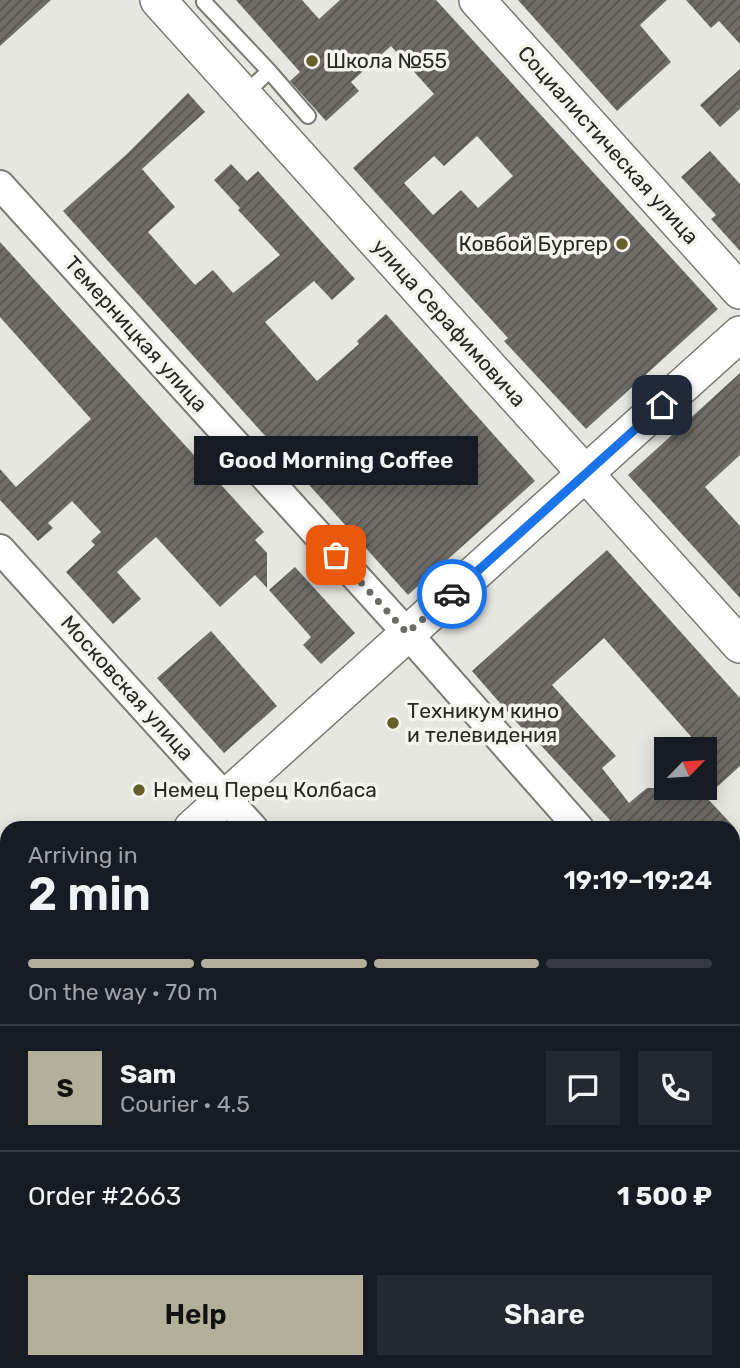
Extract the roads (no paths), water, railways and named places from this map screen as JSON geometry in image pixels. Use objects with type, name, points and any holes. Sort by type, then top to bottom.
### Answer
[{"type":"street","name":"улица Серафимовича","points":[[158,0],[740,645]]},
{"type":"street","name":"Социалистическая улица","points":[[477,0],[740,291]]},
{"type":"street","name":"Темерницкая улица","points":[[0,185],[407,633],[573,821]]},
{"type":"street","points":[[200,821],[740,334]]},
{"type":"street","name":"Московская улица","points":[[0,549],[247,821]]},
{"type":"lane","points":[[204,2],[308,116]]},
{"type":"lane","points":[[244,95],[269,71]]},
{"type":"place","name":"Школа №55","points":[[312,61]]},
{"type":"place","name":"Ковбой Бургер","points":[[622,244]]},
{"type":"place","name":"Good Morning Coffee","points":[[336,555]]},
{"type":"place","name":"Техникум кино и телевидения","points":[[393,723]]},
{"type":"place","name":"Немец Перец Колбаса","points":[[139,790]]}]
